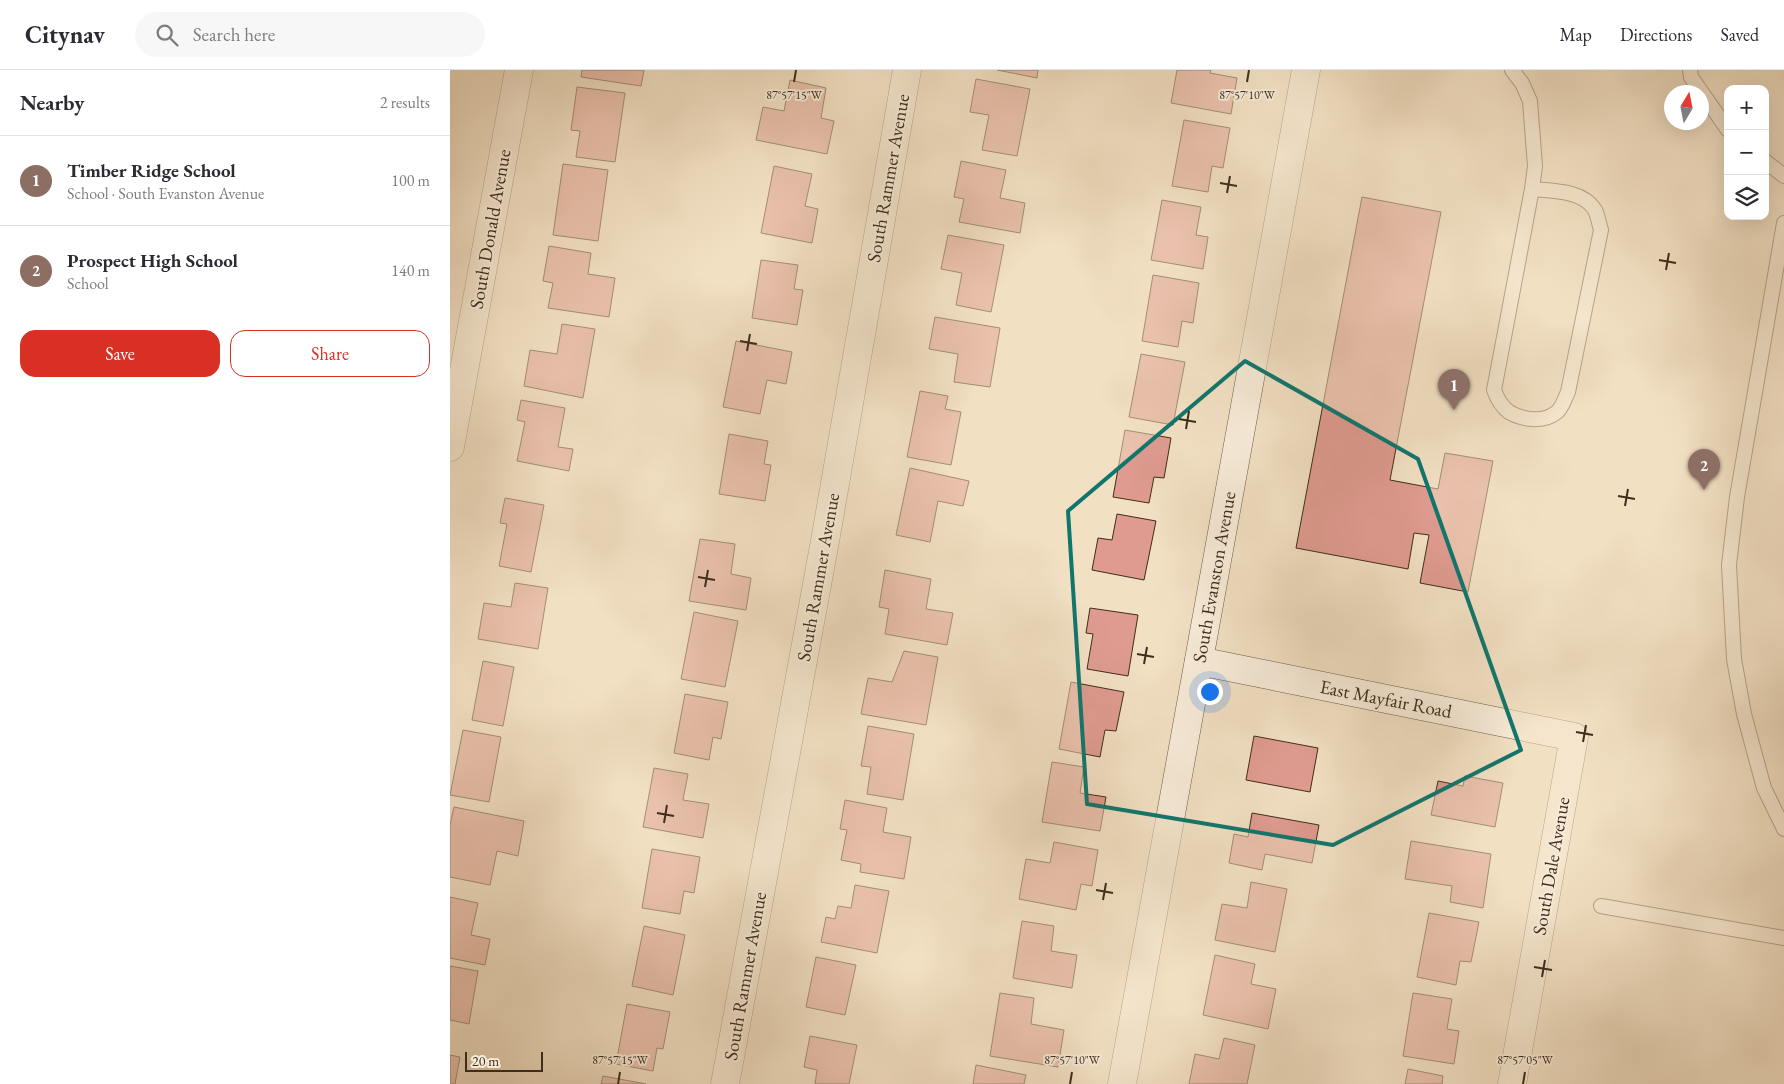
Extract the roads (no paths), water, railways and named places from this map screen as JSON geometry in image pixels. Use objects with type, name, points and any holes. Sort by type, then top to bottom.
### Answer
[{"type":"street","name":"South Donald Avenue","points":[[450,448],[519,70]]},
{"type":"street","name":"South Rammer Avenue","points":[[725,1084],[825,541],[907,70]]},
{"type":"street","name":"South Evanston Avenue","points":[[1122,1084],[1306,70]]},
{"type":"street","name":"East Mayfair Road","points":[[1199,661],[1574,737]]},
{"type":"street","name":"South Dale Avenue","points":[[1512,1084],[1574,737]]},
{"type":"lane","points":[[1512,70],[1522,83],[1530,101],[1535,166],[1494,390],[1497,398],[1508,411],[1524,418],[1544,420],[1558,412],[1568,392],[1601,230],[1595,210],[1585,200],[1568,193],[1532,189]]},
{"type":"lane","points":[[1690,70],[1691,77],[1724,124]]},
{"type":"lane","points":[[1769,164],[1784,176]]},
{"type":"lane","points":[[1784,223],[1737,497],[1729,565],[1734,659],[1744,714],[1764,788],[1784,829]]},
{"type":"lane","points":[[1601,906],[1784,938]]},
{"type":"place","name":"Timber Ridge School","points":[[1454,410]]},
{"type":"place","name":"Prospect High School","points":[[1704,490]]}]
